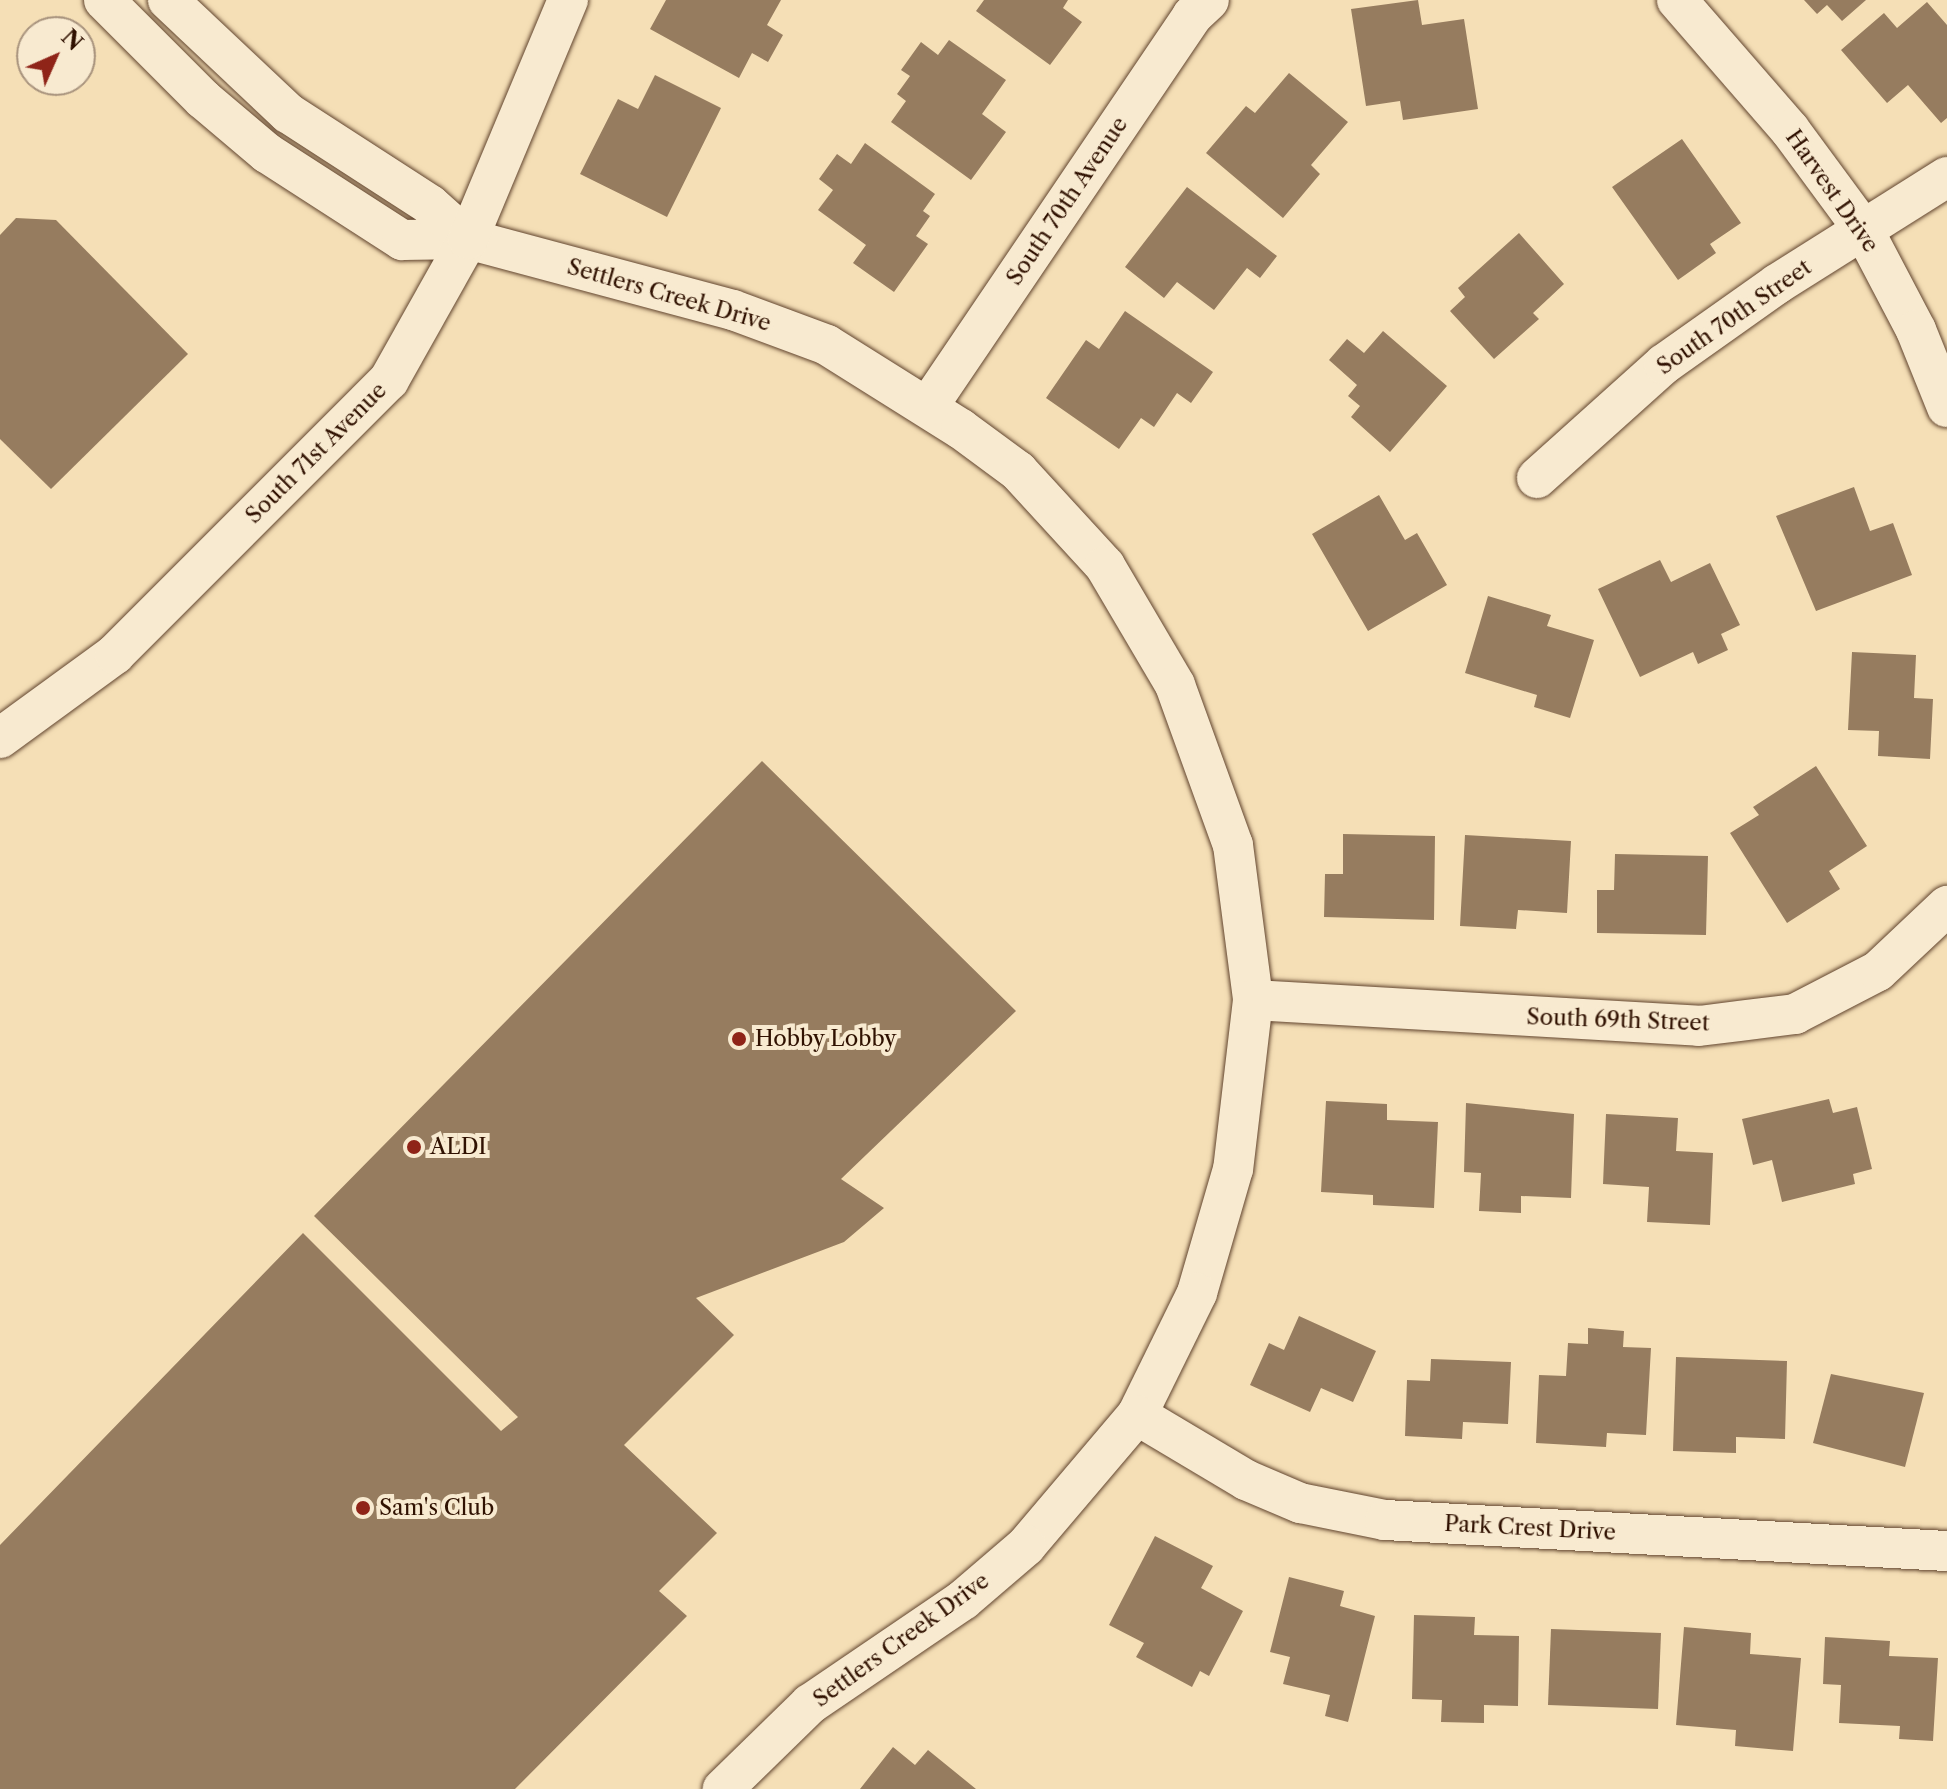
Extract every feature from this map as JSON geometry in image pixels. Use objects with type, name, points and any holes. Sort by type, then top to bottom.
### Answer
[{"type":"street","name":"Settlers Creek Drive","points":[[104,0],[203,99],[267,153],[339,203],[402,240],[468,239],[733,310],[827,345],[929,405],[1018,471],[1105,566],[1175,685],[1233,845],[1253,1000],[1233,1169],[1197,1293],[1137,1415],[1026,1546],[963,1600],[810,1704],[723,1789]]},
{"type":"street","name":"Settlers Creek Drive","points":[[168,0],[288,113],[430,205],[468,239]]},
{"type":"street","name":"South 71st Avenue","points":[[0,738],[115,654],[389,380],[468,239],[568,0]]},
{"type":"street","name":"South 70th Avenue","points":[[929,405],[1192,16],[1209,0]]},
{"type":"street","name":"Harvest Drive","points":[[1677,0],[1790,130],[1863,229],[1916,330],[1947,407]]},
{"type":"street","name":"South 70th Street","points":[[1537,478],[1664,364],[1863,229],[1947,177]]},
{"type":"street","name":"South 69th Street","points":[[1253,1000],[1699,1026],[1795,1014],[1878,971],[1947,906]]},
{"type":"street","name":"Park Crest Drive","points":[[1137,1415],[1246,1480],[1300,1503],[1385,1520],[1947,1551]]},
{"type":"building","points":[[666,0],[781,0],[767,25],[783,35],[768,62],[752,53],[739,78],[650,29]]},
{"type":"building","points":[[984,0],[1068,0],[1063,8],[1082,22],[1050,65],[976,11]]},
{"type":"building","points":[[1418,0],[1422,25],[1464,19],[1478,109],[1403,120],[1400,101],[1366,106],[1351,9]]},
{"type":"building","points":[[1804,0],[1866,0],[1842,21],[1827,5],[1817,14]]},
{"type":"building","points":[[1927,2],[1947,25],[1947,118],[1941,123],[1908,85],[1887,103],[1841,50],[1884,13],[1897,28]]},
{"type":"building","points":[[949,40],[1006,80],[982,114],[1006,132],[971,180],[891,122],[906,101],[897,94],[910,76],[901,70],[921,42],[938,55]]},
{"type":"building","points":[[1289,73],[1348,122],[1311,165],[1320,174],[1283,218],[1206,153],[1246,106],[1255,113]]},
{"type":"building","points":[[655,75],[721,108],[667,217],[580,174],[618,99],[638,109]]},
{"type":"building","points":[[1682,139],[1741,223],[1710,244],[1716,253],[1678,280],[1612,187]]},
{"type":"building","points":[[865,143],[935,194],[923,211],[930,216],[916,236],[928,244],[894,292],[853,263],[866,245],[818,210],[833,190],[819,179],[837,154],[851,164]]},
{"type":"building","points":[[1187,187],[1277,256],[1260,278],[1247,268],[1214,310],[1177,282],[1164,298],[1125,267]]},
{"type":"building","points":[[16,218],[56,220],[188,354],[51,489],[0,439],[0,235]]},
{"type":"building","points":[[1519,233],[1564,284],[1533,313],[1539,319],[1494,359],[1450,311],[1465,297],[1458,288]]},
{"type":"building","points":[[1125,311],[1213,372],[1191,403],[1177,393],[1154,427],[1141,418],[1119,449],[1046,398],[1086,340],[1099,349]]},
{"type":"building","points":[[1383,331],[1447,386],[1390,452],[1351,417],[1360,406],[1348,396],[1357,385],[1329,360],[1347,339],[1364,353]]},
{"type":"building","points":[[1854,487],[1870,531],[1893,523],[1912,575],[1816,611],[1776,516]]},
{"type":"building","points":[[1379,495],[1405,540],[1417,533],[1447,585],[1368,631],[1312,534]]},
{"type":"building","points":[[1660,560],[1671,582],[1710,563],[1740,625],[1721,634],[1728,650],[1698,664],[1693,652],[1640,677],[1598,589]]},
{"type":"building","points":[[1488,596],[1551,615],[1547,626],[1594,640],[1570,718],[1534,707],[1537,695],[1465,673]]},
{"type":"building","points":[[1852,652],[1916,655],[1914,698],[1933,699],[1930,759],[1878,756],[1879,731],[1848,730]]},
{"type":"building","points":[[762,761],[1016,1011],[841,1179],[884,1208],[844,1242],[696,1298],[734,1335],[624,1445],[717,1533],[659,1591],[687,1616],[515,1789],[0,1789],[0,1545],[303,1233],[501,1431],[518,1417],[314,1216]]},
{"type":"building","points":[[1816,766],[1867,846],[1829,871],[1840,889],[1787,923],[1730,833],[1759,815],[1753,807]]},
{"type":"building","points":[[1343,834],[1435,836],[1434,920],[1324,917],[1325,874],[1343,874]]},
{"type":"building","points":[[1465,835],[1571,841],[1567,913],[1518,910],[1516,929],[1460,926]]},
{"type":"building","points":[[1615,854],[1708,856],[1706,935],[1597,933],[1597,890],[1614,890]]},
{"type":"building","points":[[1829,1099],[1833,1113],[1857,1107],[1872,1169],[1853,1174],[1855,1184],[1782,1202],[1772,1160],[1753,1165],[1742,1119]]},
{"type":"building","points":[[1326,1101],[1387,1104],[1387,1120],[1438,1122],[1434,1208],[1373,1205],[1373,1195],[1321,1192]]},
{"type":"building","points":[[1466,1103],[1574,1114],[1571,1198],[1521,1196],[1521,1213],[1479,1211],[1481,1173],[1464,1172]]},
{"type":"building","points":[[1606,1114],[1678,1118],[1676,1151],[1713,1153],[1710,1225],[1647,1222],[1649,1187],[1603,1184]]},
{"type":"building","points":[[1299,1316],[1376,1351],[1353,1402],[1321,1388],[1310,1412],[1250,1385],[1269,1343],[1284,1350]]},
{"type":"building","points":[[1588,1328],[1624,1331],[1623,1347],[1651,1348],[1646,1435],[1607,1433],[1606,1447],[1536,1443],[1539,1375],[1566,1376],[1568,1343],[1588,1344]]},
{"type":"building","points":[[1676,1357],[1787,1361],[1785,1439],[1736,1437],[1736,1453],[1673,1451]]},
{"type":"building","points":[[1431,1359],[1511,1362],[1508,1424],[1463,1422],[1462,1439],[1405,1436],[1407,1380],[1430,1381]]},
{"type":"building","points":[[1831,1374],[1924,1393],[1905,1467],[1813,1443]]},
{"type":"building","points":[[1155,1536],[1213,1566],[1201,1588],[1243,1611],[1209,1676],[1200,1671],[1192,1687],[1136,1657],[1144,1643],[1109,1625]]},
{"type":"building","points":[[1289,1577],[1344,1591],[1340,1606],[1375,1616],[1348,1722],[1325,1716],[1330,1695],[1283,1684],[1290,1657],[1270,1652]]},
{"type":"building","points":[[1414,1615],[1475,1617],[1474,1635],[1519,1636],[1518,1706],[1484,1705],[1484,1723],[1441,1722],[1442,1700],[1412,1699]]},
{"type":"building","points":[[1684,1627],[1751,1633],[1750,1654],[1801,1658],[1793,1751],[1735,1746],[1736,1730],[1676,1725]]},
{"type":"building","points":[[1551,1629],[1661,1633],[1658,1709],[1548,1705]]},
{"type":"building","points":[[1825,1637],[1890,1641],[1889,1656],[1938,1658],[1933,1741],[1899,1739],[1900,1726],[1839,1723],[1841,1685],[1823,1684]]},
{"type":"building","points":[[893,1747],[915,1765],[928,1750],[976,1789],[860,1789]]},
{"type":"place","name":"Hobby Lobby","points":[[739,1039]]},
{"type":"place","name":"ALDI","points":[[414,1147]]},
{"type":"place","name":"Sam's Club","points":[[363,1508]]}]
